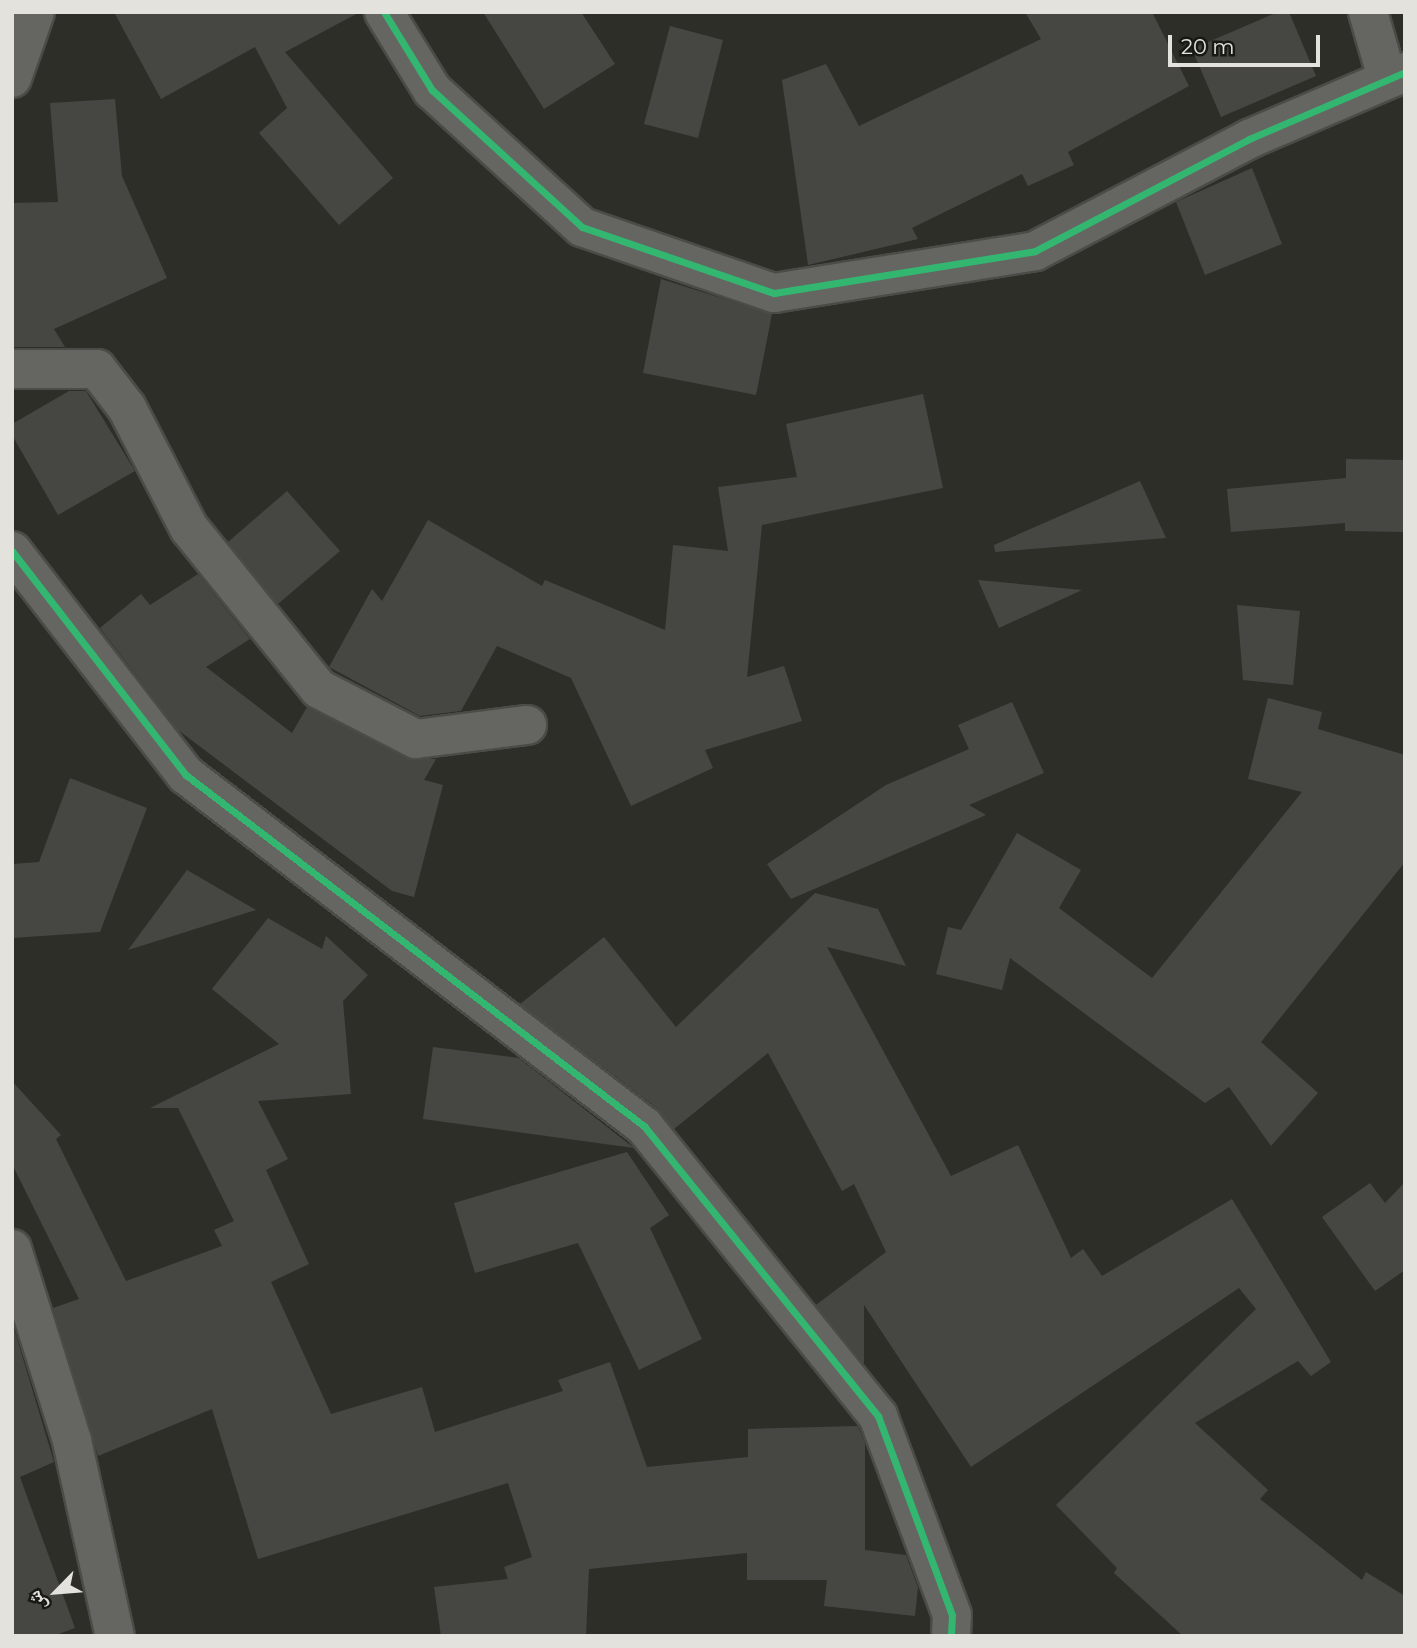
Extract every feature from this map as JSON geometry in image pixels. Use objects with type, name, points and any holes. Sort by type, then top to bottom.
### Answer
[{"type":"street","points":[[12,78],[35,12]]},
{"type":"street","points":[[384,12],[432,90],[582,227],[774,293],[1035,251],[1250,139],[1396,75],[1368,12]]},
{"type":"street","points":[[12,369],[97,369],[127,408],[189,528],[319,688],[416,739],[527,725]]},
{"type":"street","points":[[12,551],[186,775],[644,1126],[878,1416],[951,1615],[951,1636]]},
{"type":"street","points":[[12,1249],[72,1441],[115,1636]]},
{"type":"building","points":[[114,12],[360,12],[285,52],[393,178],[339,225],[259,133],[287,108],[255,47],[161,99]]},
{"type":"building","points":[[483,12],[581,12],[615,64],[544,109]]},
{"type":"building","points":[[1025,12],[1152,12],[1189,86],[1068,152],[1074,165],[1028,186],[1022,174],[912,228],[918,239],[808,265],[782,80],[826,64],[859,126],[1041,39]]},
{"type":"building","points":[[1278,12],[1289,12],[1316,76],[1221,117],[1192,49]]},
{"type":"building","points":[[670,26],[723,40],[698,138],[644,124]]},
{"type":"building","points":[[115,99],[122,176],[167,278],[54,329],[65,347],[12,347],[12,203],[58,202],[50,103]]},
{"type":"building","points":[[1252,168],[1282,244],[1205,275],[1176,202]]},
{"type":"building","points":[[661,279],[772,314],[756,395],[643,373]]},
{"type":"building","points":[[69,391],[86,391],[135,471],[58,515],[12,435],[12,424]]},
{"type":"building","points":[[923,394],[943,488],[762,525],[747,677],[784,666],[802,721],[705,750],[713,768],[631,806],[571,678],[497,646],[461,711],[420,716],[329,667],[372,589],[382,601],[428,520],[542,586],[545,580],[665,630],[673,545],[728,551],[718,487],[797,477],[786,424]]},
{"type":"building","points":[[1346,459],[1405,460],[1405,532],[1345,531],[1345,523],[1231,532],[1227,489],[1346,478]]},
{"type":"building","points":[[1140,481],[1166,538],[995,552],[994,545]]},
{"type":"building","points":[[287,491],[340,551],[278,604],[228,542]]},
{"type":"building","points":[[198,574],[250,639],[206,667],[292,733],[307,707],[406,758],[436,759],[424,780],[443,785],[414,897],[392,891],[178,730],[100,628],[141,594],[150,605]]},
{"type":"building","points":[[978,580],[1082,590],[999,628]]},
{"type":"building","points":[[1237,605],[1300,611],[1293,685],[1243,680]]},
{"type":"building","points":[[1268,698],[1322,712],[1318,729],[1405,755],[1405,862],[1261,1042],[1318,1093],[1271,1146],[1229,1087],[1205,1103],[1010,958],[1002,990],[936,974],[948,927],[961,930],[1017,833],[1081,870],[1059,908],[1152,978],[1302,792],[1248,779]]},
{"type":"building","points":[[1012,702],[1044,773],[969,805],[986,815],[791,899],[767,864],[886,785],[969,749],[958,725]]},
{"type":"building","points":[[70,778],[147,808],[100,932],[12,938],[12,864],[39,862]]},
{"type":"building","points":[[187,870],[256,910],[128,950]]},
{"type":"building","points":[[815,893],[878,909],[906,966],[827,947],[951,1176],[1018,1145],[1071,1258],[1083,1249],[1102,1276],[1232,1199],[1331,1362],[1311,1376],[1298,1361],[1195,1423],[1268,1490],[1260,1499],[1362,1580],[1366,1572],[1405,1596],[1405,1636],[1183,1636],[1114,1573],[1117,1568],[1056,1505],[1256,1309],[1239,1288],[971,1467],[864,1305],[864,1364],[816,1305],[886,1252],[854,1184],[842,1191],[768,1053],[674,1129],[658,1109],[520,1004],[604,937],[676,1027]]},
{"type":"building","points":[[268,918],[322,949],[326,936],[368,975],[343,1001],[351,1094],[258,1101],[288,1159],[266,1170],[309,1264],[271,1282],[331,1414],[422,1387],[435,1432],[563,1391],[558,1380],[610,1362],[647,1467],[748,1457],[748,1429],[858,1426],[865,1443],[865,1550],[906,1555],[918,1587],[915,1616],[824,1606],[827,1580],[747,1580],[747,1553],[589,1569],[586,1636],[441,1636],[434,1587],[508,1579],[504,1567],[532,1557],[508,1483],[258,1559],[212,1409],[98,1456],[53,1308],[79,1299],[12,1164],[12,1081],[61,1135],[56,1139],[126,1281],[222,1246],[214,1230],[234,1221],[178,1108],[150,1108],[279,1044],[212,989]]},
{"type":"building","points":[[433,1047],[519,1058],[634,1148],[423,1119]]},
{"type":"building","points":[[627,1152],[669,1215],[650,1228],[702,1339],[639,1370],[578,1243],[475,1273],[454,1203]]},
{"type":"building","points":[[1405,1182],[1405,1270],[1375,1291],[1322,1217],[1370,1183],[1385,1203]]},
{"type":"building","points":[[13,1325],[54,1462],[20,1477],[75,1628],[53,1636],[12,1636]]},
{"type":"cycle path","points":[[384,12],[432,90],[582,227],[774,293],[1035,251],[1249,139],[1405,72]]},
{"type":"cycle path","points":[[12,551],[186,775],[644,1126],[878,1416],[952,1615],[951,1636]]}]
